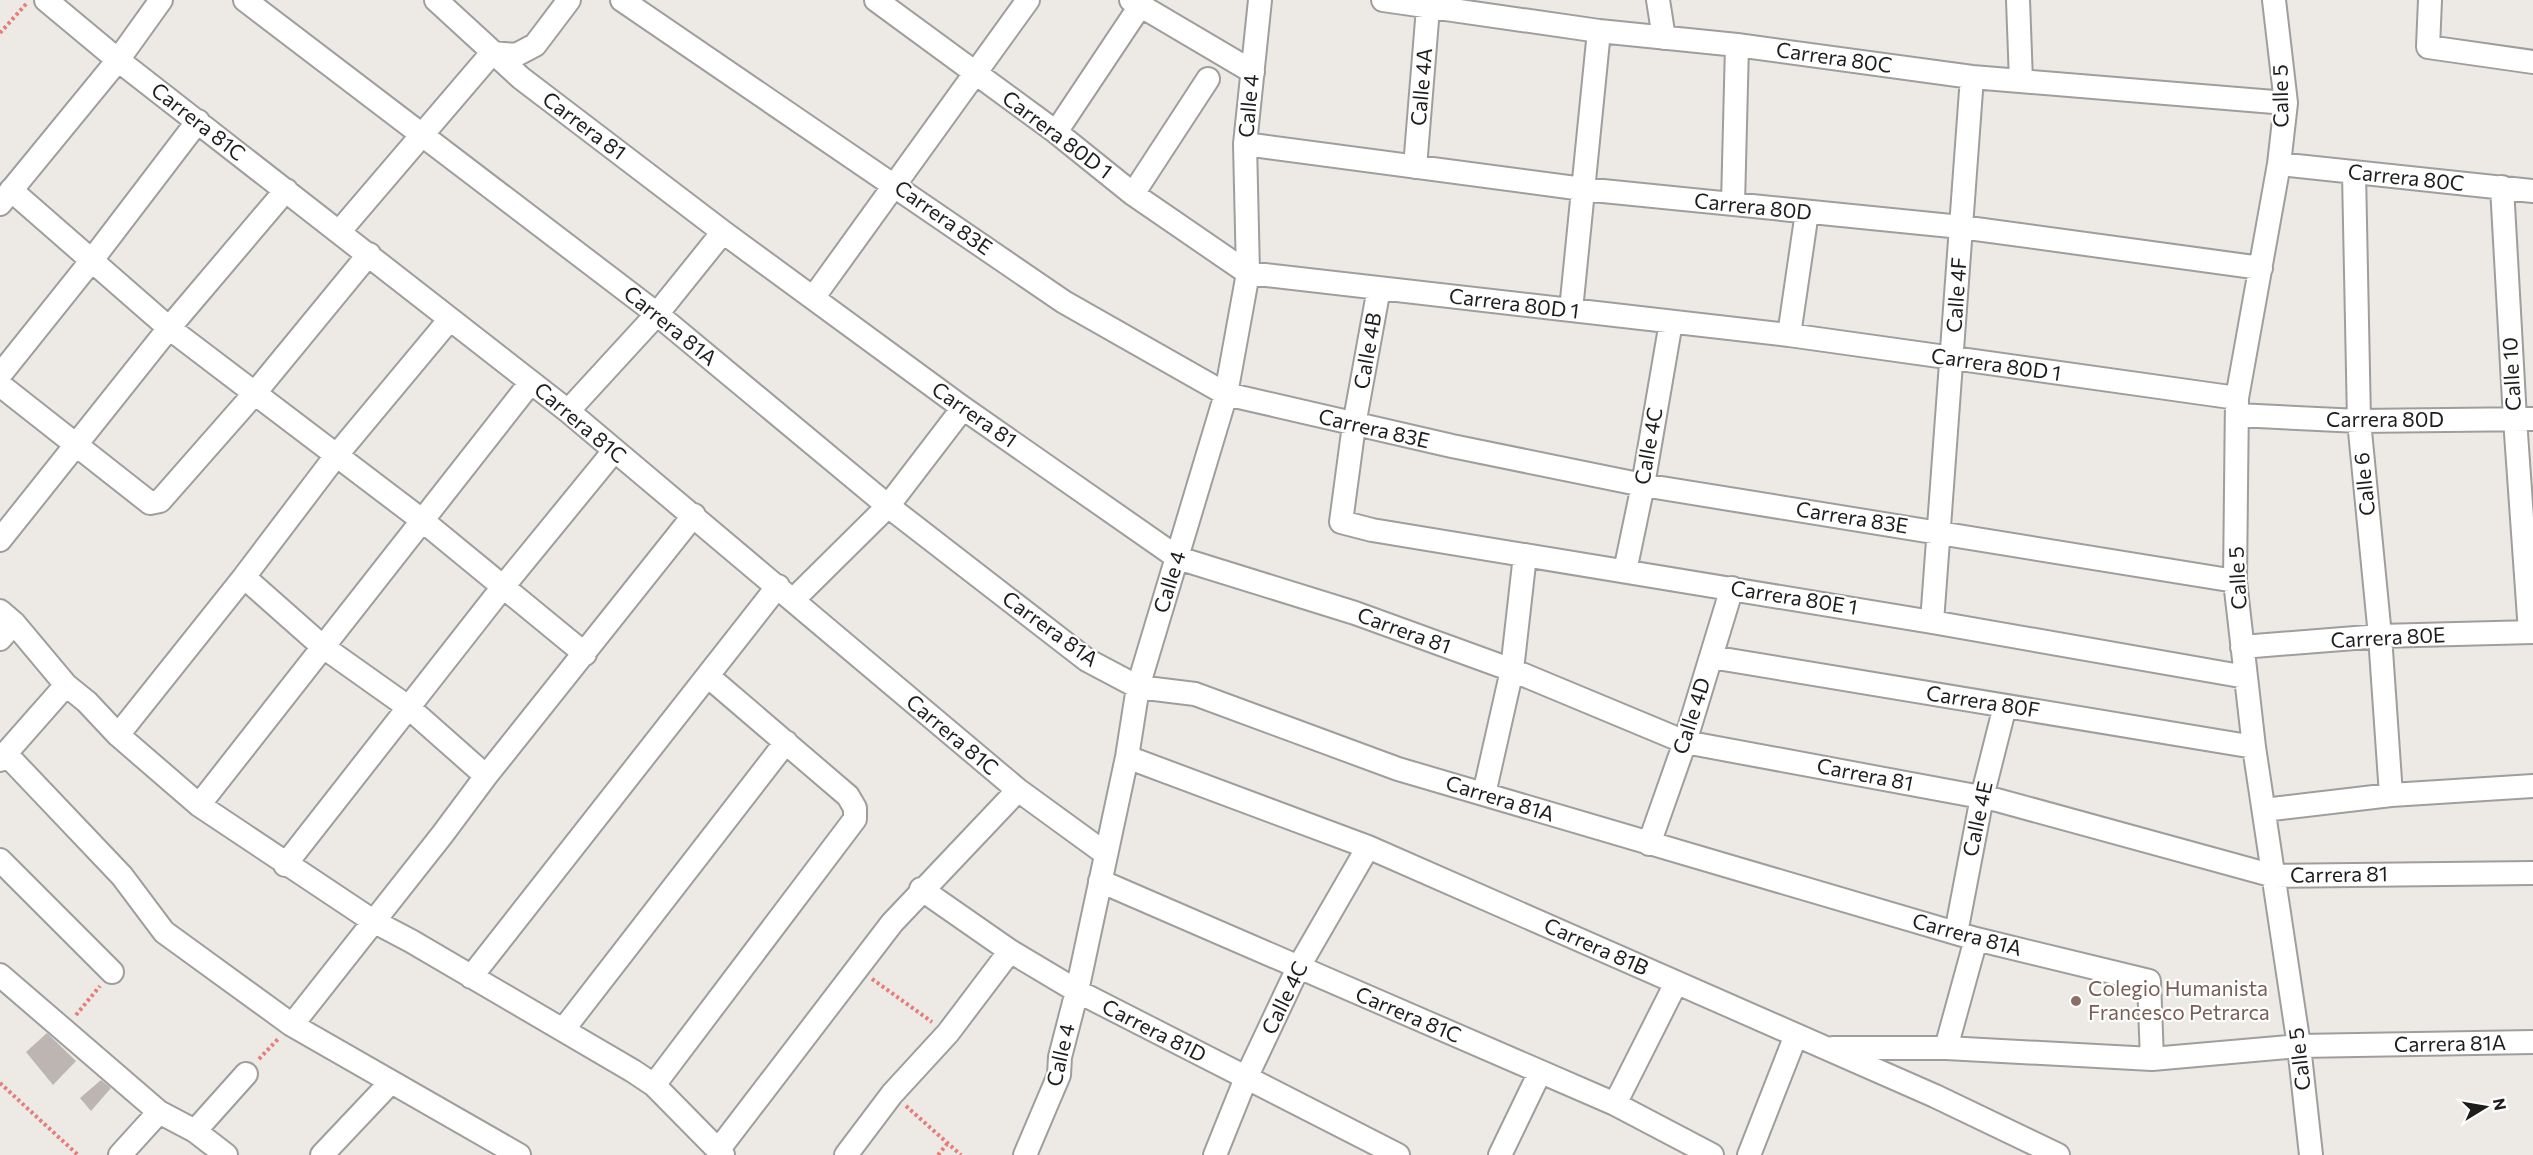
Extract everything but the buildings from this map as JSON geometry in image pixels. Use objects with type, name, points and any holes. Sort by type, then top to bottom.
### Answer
[{"type":"street","name":"Carrera 81C","points":[[46,0],[118,60],[568,411],[1018,790],[1106,854]]},
{"type":"street","points":[[161,0],[118,60],[5,197],[92,260],[169,328],[335,457],[423,521],[585,654]]},
{"type":"street","name":"Carrera 81A","points":[[245,0],[657,314],[888,506],[1087,660],[1138,687],[1195,694],[1398,769],[1966,936],[2150,981],[2152,1059]]},
{"type":"street","name":"Carrera 81","points":[[436,0],[521,78],[723,232],[963,408],[1178,558],[1355,613],[1512,670],[1685,741],[1982,797],[2274,876],[2533,873]]},
{"type":"street","points":[[339,232],[492,53],[516,55],[535,45],[568,0]]},
{"type":"street","name":"Carrera 83E","points":[[622,0],[1064,302],[1226,394],[1354,425],[1643,485],[2235,581]]},
{"type":"street","name":"Carrera 80D 1","points":[[876,0],[904,8],[976,74],[1056,132],[1133,194],[1248,273],[1789,335],[1953,359],[2237,407]]},
{"type":"street","points":[[813,298],[1028,0]]},
{"type":"street","name":"Calle 4","points":[[1031,1153],[1059,1075],[1060,1057],[1077,991],[1127,757],[1138,687],[1226,394],[1248,273],[1245,144],[1260,0]]},
{"type":"street","name":"Carrera 80C","points":[[1383,0],[1428,8],[1454,6],[1599,31],[1737,45],[1972,77],[2286,103]]},
{"type":"street","points":[[1658,0],[1664,38]]},
{"type":"street","points":[[2018,0],[2021,81]]},
{"type":"street","name":"Calle 5","points":[[2274,0],[2286,103],[2279,164],[2237,407],[2235,581],[2254,747],[2299,1046],[2311,1155]]},
{"type":"street","points":[[2430,0],[2428,47],[2533,62]]},
{"type":"street","points":[[1056,132],[1136,3],[1253,72]]},
{"type":"street","name":"Calle 4A","points":[[1415,167],[1428,8]]},
{"type":"street","points":[[1571,310],[1599,31]]},
{"type":"street","points":[[1733,204],[1737,45]]},
{"type":"street","name":"Calle 4F","points":[[1932,622],[1972,77]]},
{"type":"street","points":[[1133,194],[1208,80]]},
{"type":"street","points":[[0,375],[92,260],[198,121]]},
{"type":"street","name":"Carrera 80D","points":[[1245,144],[1583,189],[1961,227],[2261,268]]},
{"type":"street","name":"Carrera 80C","points":[[2279,164],[2533,192]]},
{"type":"street","name":"Calle 6","points":[[2354,173],[2359,421],[2380,636],[2391,795]]},
{"type":"street","name":"Calle 10","points":[[2502,187],[2524,419],[2531,632]]},
{"type":"street","points":[[0,540],[169,328],[286,190]]},
{"type":"street","points":[[1789,335],[1807,212]]},
{"type":"street","points":[[568,411],[657,314],[723,232]]},
{"type":"street","points":[[0,385],[150,503],[160,501],[254,394],[369,254]]},
{"type":"street","name":"Calle 4B","points":[[1341,522],[1354,425],[1379,288]]},
{"type":"street","points":[[118,735],[243,578],[335,457],[450,320]]},
{"type":"street","name":"Calle 4C","points":[[1625,571],[1643,485],[1671,322]]},
{"type":"street","points":[[199,805],[531,382]]},
{"type":"street","name":"Carrera 80D","points":[[2237,407],[2359,421],[2524,419]]},
{"type":"street","points":[[471,977],[709,677],[786,593],[888,506],[963,408]]},
{"type":"street","points":[[285,865],[502,588],[614,451]]},
{"type":"street","points":[[292,1025],[694,515]]},
{"type":"street","name":"Carrera 80E 1","points":[[1341,522],[1372,530],[1732,588],[2246,677]]},
{"type":"street","points":[[1484,794],[1512,670],[1525,555]]},
{"type":"street","points":[[243,578],[322,646],[408,707],[486,776]]},
{"type":"street","name":"Calle 4D","points":[[1649,844],[1685,741],[1732,588]]},
{"type":"street","points":[[5,624],[66,686],[87,702],[118,735],[199,805],[285,865],[373,921],[411,941],[654,1085],[721,1152],[857,968],[921,889],[1018,790]]},
{"type":"street","name":"Carrera 80E","points":[[2242,647],[2380,636],[2531,632]]},
{"type":"street","name":"Carrera 80F","points":[[1711,657],[2254,747]]},
{"type":"street","points":[[654,1085],[855,819],[855,808],[848,796],[709,677]]},
{"type":"street","points":[[66,686],[3,757],[122,876],[164,932],[292,1025],[390,1083],[489,1148],[519,1155]]},
{"type":"street","name":"Calle 4E","points":[[1946,1048],[1966,936],[1982,797],[2005,706]]},
{"type":"street","points":[[563,1030],[786,742]]},
{"type":"street","name":"Carrera 81B","points":[[1127,757],[1368,847],[1935,1096],[2058,1155]]},
{"type":"street","points":[[2264,810],[2391,795],[2533,786]]},
{"type":"street","name":"Calle 4C","points":[[1215,1155],[1246,1078],[1298,968],[1368,847]]},
{"type":"street","points":[[0,860],[112,972]]},
{"type":"street","name":"Carrera 81C","points":[[1100,881],[1615,1104],[1712,1155]]},
{"type":"street","name":"Carrera 81D","points":[[921,889],[1010,951],[1077,991],[1398,1155]]},
{"type":"street","points":[[846,1155],[892,1094],[948,1033],[1010,951]]},
{"type":"street","points":[[0,975],[62,1031],[159,1112],[195,1131],[226,1155]]},
{"type":"street","points":[[1615,1104],[1676,983]]},
{"type":"street","points":[[1749,1155],[1796,1035]]},
{"type":"street","name":"Carrera 81A","points":[[1825,1048],[1946,1048],[2152,1059],[2299,1046],[2533,1042]]},
{"type":"street","points":[[1500,1155],[1540,1072]]},
{"type":"street","points":[[195,1131],[246,1074]]},
{"type":"street","points":[[322,1155],[390,1083]]},
{"type":"street","points":[[120,1155],[159,1112]]},
{"type":"path","points":[[0,33],[29,0]]},
{"type":"path","points":[[857,968],[948,1033]]},
{"type":"path","points":[[62,1031],[112,972]]},
{"type":"path","points":[[246,1074],[292,1025]]},
{"type":"path","points":[[0,1083],[78,1155]]},
{"type":"path","points":[[892,1094],[961,1155]]},
{"type":"path","points":[[938,1155],[947,1144]]},
{"type":"place","name":"Colegio Humanista Francesco Petrarca","points":[[2076,1001]]}]
